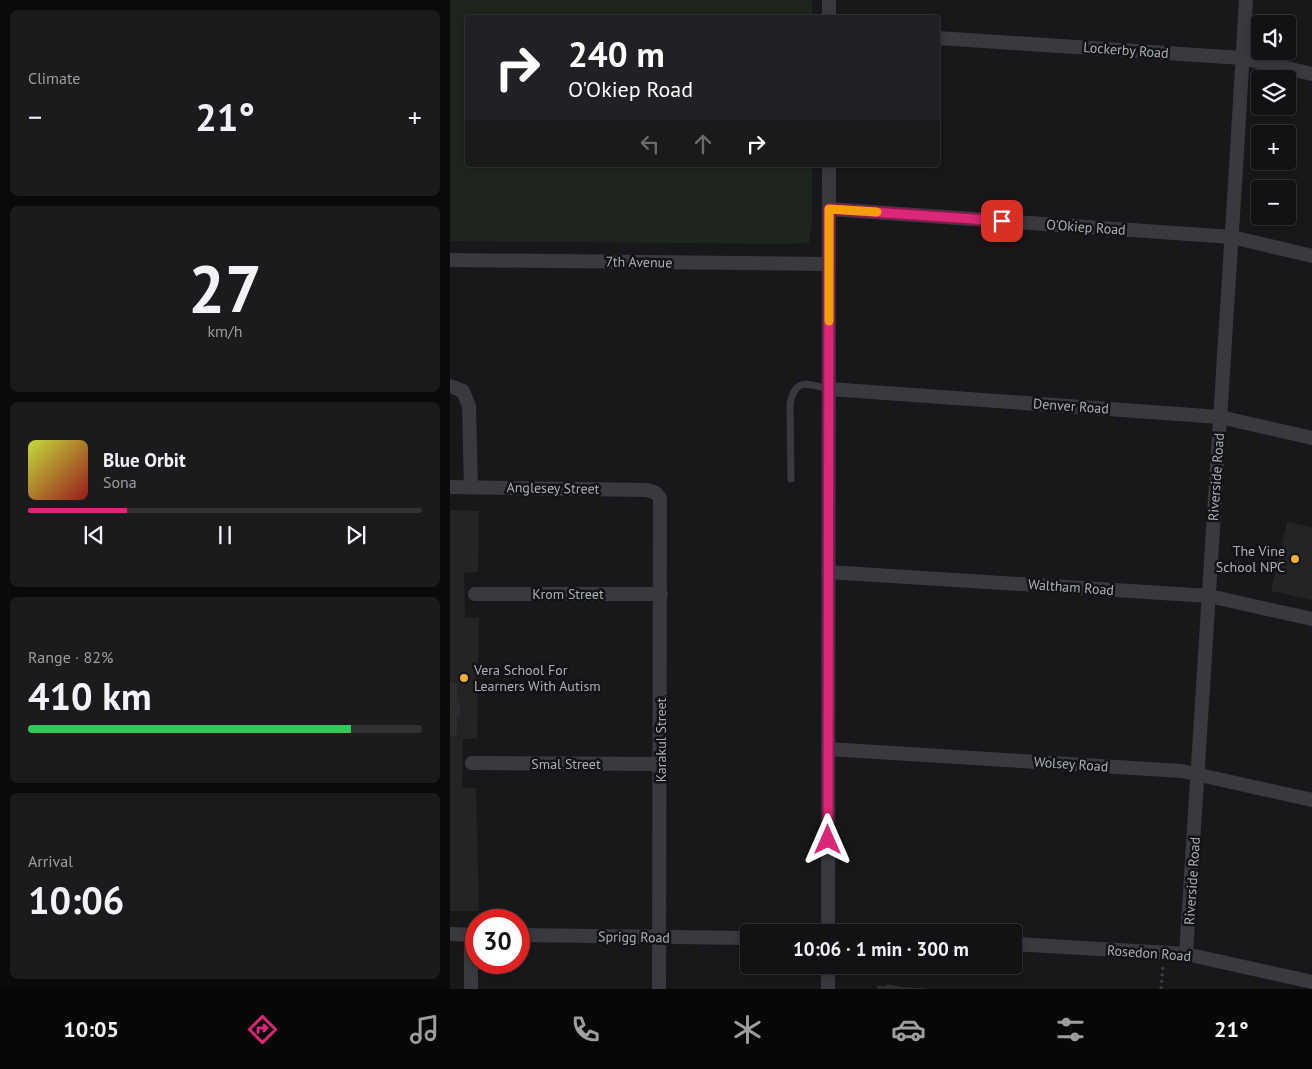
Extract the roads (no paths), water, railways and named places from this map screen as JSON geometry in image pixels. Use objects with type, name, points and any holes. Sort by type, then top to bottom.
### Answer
[{"type":"street","points":[[829,0],[829,15]]},
{"type":"street","name":"Riverside Road","points":[[1186,954],[1200,774],[1209,596],[1246,0]]},
{"type":"street","name":"Lockerby Road","points":[[940,38],[1242,58],[1312,74]]},
{"type":"street","points":[[828,924],[829,167]]},
{"type":"street","name":"O'Okiep Road","points":[[829,209],[1232,238],[1312,256]]},
{"type":"street","name":"7th Avenue","points":[[450,260],[829,264]]},
{"type":"street","points":[[450,386],[463,391],[469,406],[471,487]]},
{"type":"street","name":"Denver Road","points":[[829,389],[1220,417],[1312,438]]},
{"type":"street","name":"Anglesey Street","points":[[450,487],[647,490],[656,493]]},
{"type":"street","name":"Karakul Street","points":[[656,493],[662,502],[659,989]]},
{"type":"street","name":"Waltham Road","points":[[828,572],[1209,596],[1312,619]]},
{"type":"street","name":"Krom Street","points":[[475,594],[661,594]]},
{"type":"street","name":"Wolsey Road","points":[[828,749],[1200,774],[1312,800]]},
{"type":"street","name":"Smal Street","points":[[472,763],[660,764]]},
{"type":"street","points":[[450,934],[465,935]]},
{"type":"street","name":"Sprigg Road","points":[[530,935],[740,938]]},
{"type":"street","name":"Rosedon Road","points":[[1022,944],[1186,954],[1312,982]]},
{"type":"street","points":[[471,989],[472,974]]},
{"type":"street","points":[[828,974],[828,989]]},
{"type":"lane","points":[[792,479],[790,404],[792,395],[800,385],[807,383],[829,389]]},
{"type":"place","name":"The Vine School NPC","points":[[1295,559]]},
{"type":"place","name":"Vera School For Learners With Autism","points":[[464,678]]}]
